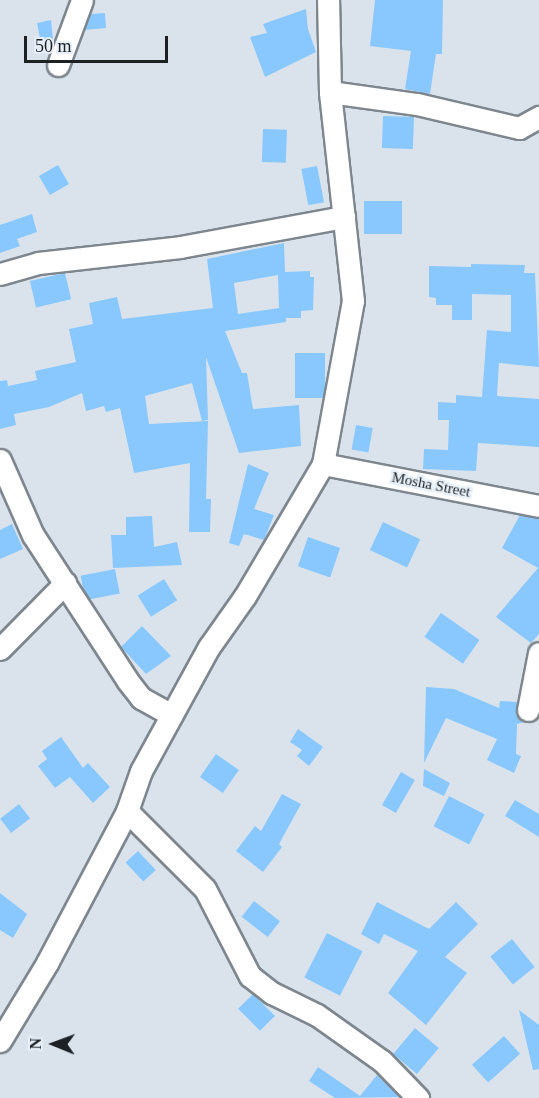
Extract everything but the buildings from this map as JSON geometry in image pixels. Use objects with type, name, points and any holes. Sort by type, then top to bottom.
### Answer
[{"type":"street","points":[[58,65],[82,0]]},
{"type":"street","points":[[0,1041],[47,963],[127,811],[141,771],[209,646],[245,596],[323,464],[353,301],[330,92],[328,0]]},
{"type":"street","points":[[330,92],[417,104],[519,128],[539,117]]},
{"type":"street","points":[[0,274],[38,263],[180,247],[344,217]]},
{"type":"street","points":[[0,460],[33,535],[141,698],[172,714]]},
{"type":"street","name":"Mosha Street","points":[[323,464],[539,506]]},
{"type":"street","points":[[0,649],[65,583]]},
{"type":"street","points":[[528,710],[539,653]]},
{"type":"street","points":[[127,811],[205,889],[250,976],[272,993],[317,1015],[382,1061],[418,1098]]}]
